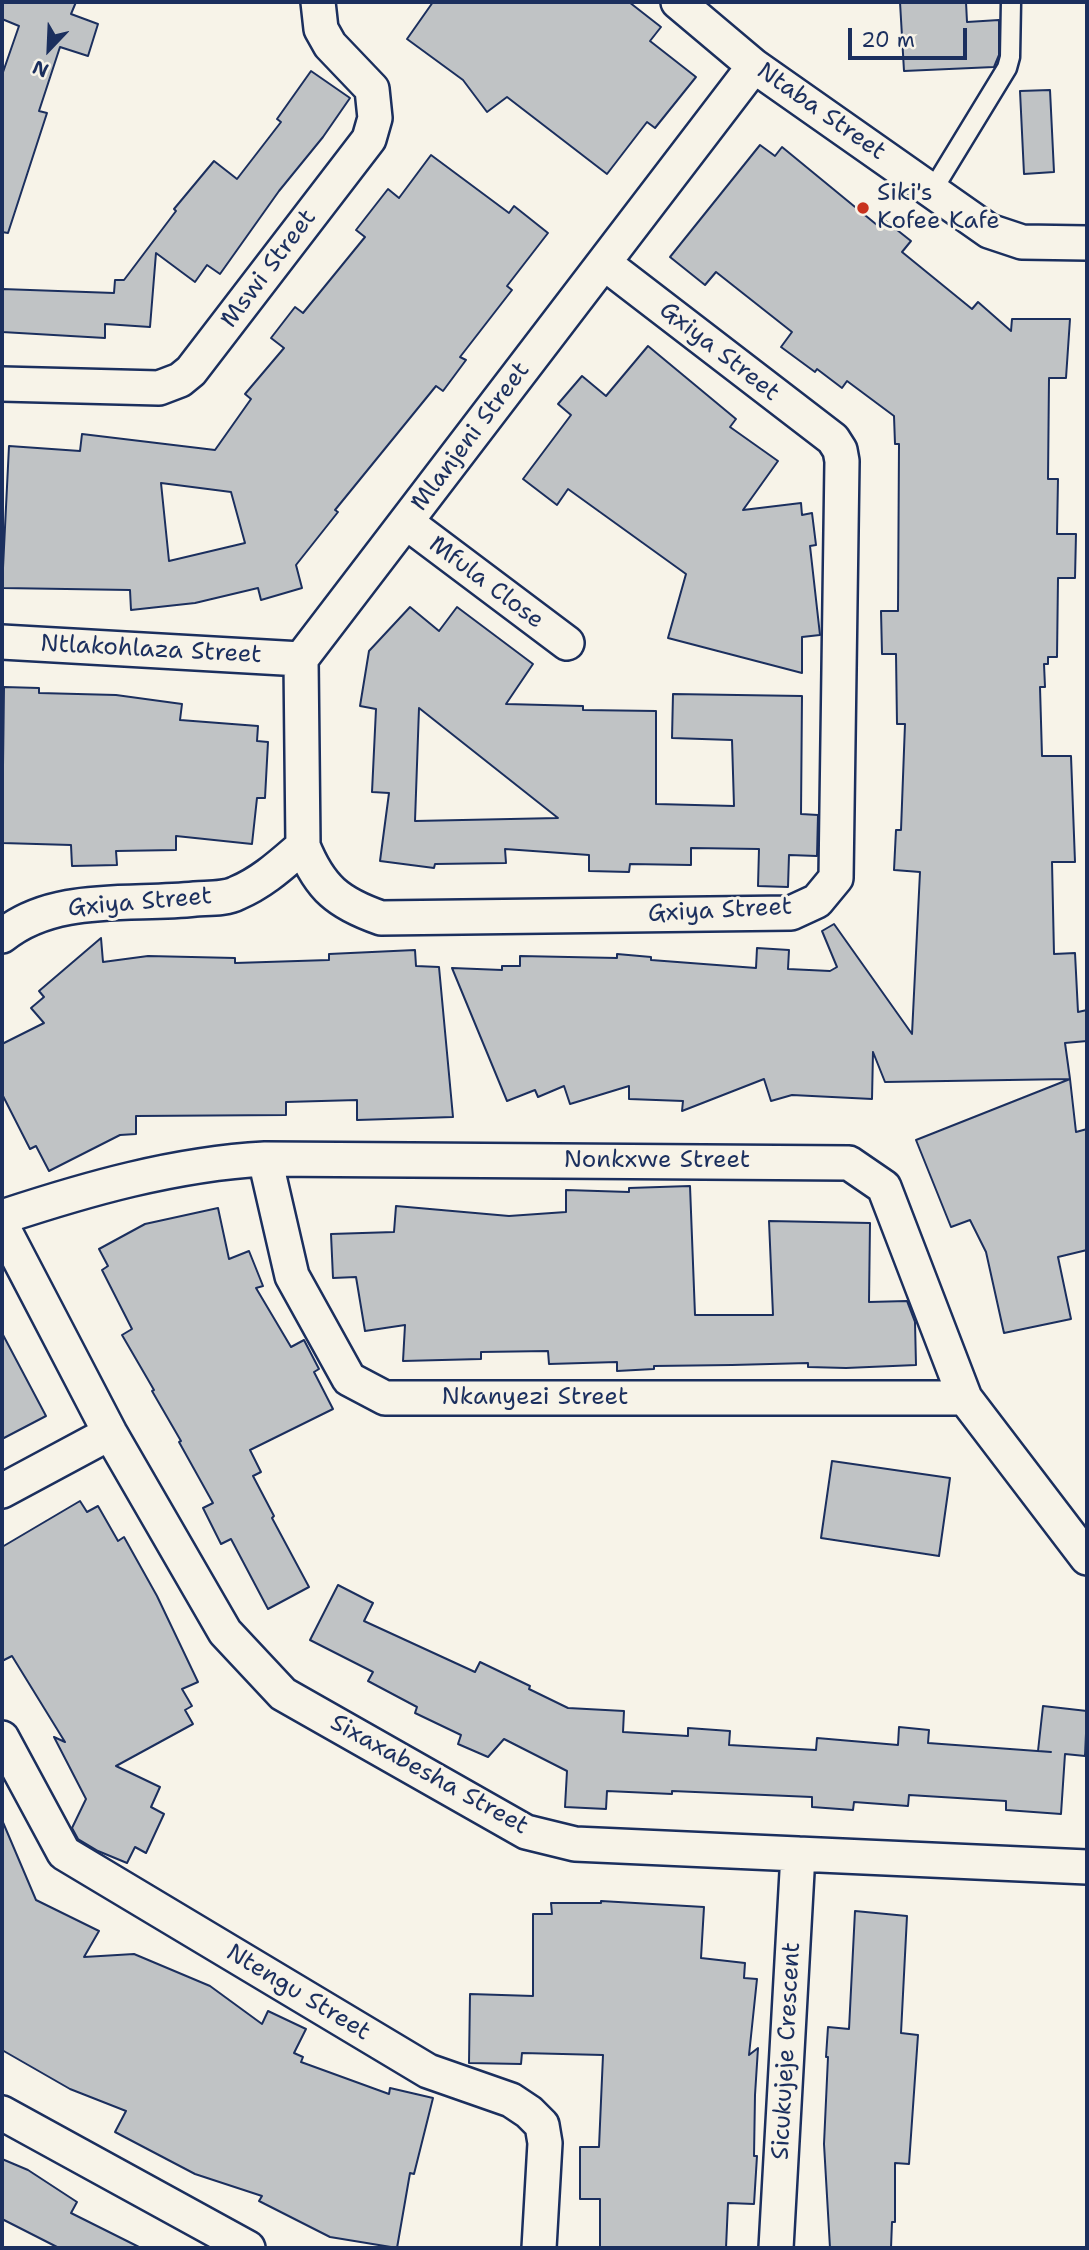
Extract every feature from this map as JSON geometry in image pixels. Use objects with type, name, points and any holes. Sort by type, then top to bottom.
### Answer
[{"type":"street","name":"Mswi Street","points":[[2,384],[159,388],[180,380],[191,371],[369,138],[375,118],[372,89],[330,45],[321,29],[318,2]]},
{"type":"street","name":"Ntaba Street","points":[[678,2],[754,66],[989,231],[1022,242],[1087,243]]},
{"type":"street","name":"Mlanjeni Street","points":[[301,659],[754,66]]},
{"type":"street","name":"Gxiya Street","points":[[2,936],[15,925],[68,906],[235,895],[270,875],[303,846],[313,870],[331,892],[354,909],[381,918],[791,913],[817,901],[836,878],[842,461],[840,450],[833,439],[604,263]]},
{"type":"street","name":"Mfula Close","points":[[406,522],[567,643]]},
{"type":"street","name":"Ntlakohlaza Street","points":[[2,642],[301,659]]},
{"type":"street","points":[[301,659],[303,846]]},
{"type":"street","name":"Nonkxwe Street","points":[[2,1217],[90,1189],[218,1161],[265,1159],[849,1163],[884,1187],[965,1398],[1087,1558]]},
{"type":"street","name":"Nkanyezi Street","points":[[265,1159],[292,1276],[349,1379],[385,1398],[965,1398]]},
{"type":"street","name":"Sixaxabesha Street","points":[[2,1226],[11,1266],[225,1632],[283,1694],[526,1832],[575,1844],[1087,1867]]},
{"type":"street","points":[[2,1491],[110,1433]]},
{"type":"street","name":"Ntengu Street","points":[[2,1738],[64,1853],[428,2071],[512,2100],[529,2112],[542,2125],[545,2143],[539,2248]]},
{"type":"street","name":"Sicukujeje Crescent","points":[[776,2248],[798,1854]]},
{"type":"street","points":[[2,2113],[248,2248]]},
{"type":"lane","points":[[932,191],[1007,68],[1010,57],[1011,2]]},
{"type":"building","points":[[2,2],[76,2],[71,14],[98,24],[88,56],[60,47],[39,111],[47,113],[8,233],[2,232],[2,75],[19,26],[2,19]]},
{"type":"building","points":[[433,2],[629,2],[661,27],[650,41],[696,77],[655,128],[647,122],[607,174],[507,97],[487,112],[463,80],[407,39]]},
{"type":"building","points":[[900,2],[966,2],[967,22],[999,20],[999,55],[994,67],[904,71]]},
{"type":"building","points":[[311,71],[350,98],[220,274],[207,265],[195,282],[156,253],[150,327],[105,324],[105,338],[2,332],[2,289],[114,293],[115,280],[124,280],[176,211],[174,209],[214,161],[237,179],[281,122],[277,119]]},
{"type":"building","points":[[1050,90],[1054,172],[1024,174],[1020,91]]},
{"type":"building","points":[[760,145],[775,156],[782,147],[877,225],[882,218],[911,241],[902,252],[972,309],[978,302],[1011,331],[1012,319],[1070,319],[1066,378],[1049,378],[1048,479],[1058,479],[1057,534],[1076,534],[1075,578],[1058,578],[1057,657],[1048,657],[1048,664],[1044,664],[1045,687],[1040,687],[1042,756],[1071,756],[1075,862],[1052,862],[1054,954],[1075,953],[1078,1012],[1087,1010],[1087,1041],[1065,1043],[1070,1079],[885,1082],[873,1052],[872,1099],[792,1095],[771,1101],[764,1079],[682,1111],[683,1101],[629,1099],[629,1086],[570,1104],[564,1086],[538,1097],[535,1090],[507,1101],[452,968],[502,970],[502,966],[520,966],[520,956],[617,958],[617,954],[651,957],[651,960],[756,968],[757,948],[789,950],[788,969],[830,971],[837,967],[822,931],[834,924],[912,1034],[920,872],[894,870],[896,830],[901,830],[905,724],[897,724],[896,654],[882,654],[881,611],[898,611],[899,444],[895,444],[894,416],[847,381],[842,388],[781,347],[792,332],[716,272],[705,285],[670,257]]},
{"type":"building","points":[[431,155],[509,213],[514,206],[548,233],[507,286],[512,290],[460,357],[466,360],[443,391],[436,386],[335,510],[338,512],[296,565],[302,588],[261,600],[258,588],[195,603],[131,610],[130,590],[2,588],[9,446],[80,451],[82,434],[215,450],[251,399],[245,394],[284,348],[271,338],[295,307],[303,313],[365,237],[356,230],[388,189],[399,198]],"holes":[[[161,483],[231,492],[245,543],[169,561]]]},
{"type":"building","points":[[648,346],[736,419],[730,427],[778,461],[743,510],[801,503],[802,515],[812,513],[816,545],[810,546],[820,635],[802,637],[802,673],[668,638],[686,574],[568,489],[557,505],[523,479],[571,415],[558,404],[582,376],[606,396]]},
{"type":"building","points":[[410,607],[439,631],[457,607],[533,664],[506,704],[583,706],[583,710],[656,711],[656,804],[734,806],[732,740],[672,738],[673,694],[802,696],[801,814],[818,815],[817,856],[789,855],[788,887],[758,886],[759,849],[691,848],[691,865],[630,864],[629,872],[589,871],[589,855],[505,849],[506,863],[435,864],[434,868],[380,861],[389,793],[372,792],[376,709],[360,706],[369,651]],"holes":[[[419,708],[558,818],[415,821]]]},
{"type":"building","points":[[4,687],[39,688],[39,693],[116,695],[182,704],[180,720],[258,726],[257,741],[268,742],[265,798],[257,798],[252,844],[176,836],[176,850],[116,851],[117,865],[72,866],[71,845],[2,843]]},
{"type":"building","points":[[101,938],[103,962],[148,956],[235,958],[235,963],[329,960],[329,954],[415,950],[416,966],[439,967],[453,1117],[357,1120],[357,1100],[286,1102],[286,1115],[136,1116],[136,1134],[120,1135],[49,1171],[36,1146],[30,1149],[2,1094],[2,1044],[44,1023],[31,1008],[44,997],[39,991]]},
{"type":"building","points":[[1070,1079],[1076,1132],[1087,1129],[1087,1250],[1058,1257],[1071,1319],[1004,1333],[986,1252],[970,1220],[951,1227],[916,1140]]},
{"type":"building","points":[[690,1186],[695,1315],[773,1315],[769,1221],[870,1223],[869,1302],[907,1301],[915,1322],[916,1365],[846,1368],[808,1367],[808,1363],[654,1366],[654,1369],[617,1371],[617,1362],[549,1364],[548,1351],[481,1352],[481,1359],[403,1361],[405,1325],[365,1331],[356,1277],[333,1278],[331,1234],[394,1232],[396,1206],[509,1216],[566,1212],[566,1190],[629,1192],[629,1188]]},
{"type":"building","points":[[218,1208],[229,1259],[249,1251],[263,1286],[256,1288],[291,1347],[304,1340],[319,1369],[314,1372],[333,1409],[250,1450],[261,1472],[253,1476],[309,1587],[268,1609],[231,1539],[221,1544],[203,1508],[213,1503],[122,1335],[132,1329],[102,1270],[108,1266],[99,1249],[145,1224]]},
{"type":"building","points":[[2,1333],[46,1416],[2,1439]]},
{"type":"building","points":[[832,1461],[950,1478],[939,1556],[821,1538]]},
{"type":"building","points":[[80,1501],[87,1512],[98,1506],[118,1541],[124,1537],[157,1596],[198,1682],[182,1689],[192,1706],[185,1710],[193,1724],[116,1766],[160,1787],[151,1807],[164,1814],[146,1853],[135,1847],[127,1863],[78,1839],[72,1828],[86,1799],[54,1737],[65,1742],[12,1656],[2,1661],[2,1547]]},
{"type":"building","points":[[338,1585],[373,1603],[364,1621],[475,1672],[480,1662],[568,1708],[624,1711],[623,1732],[688,1736],[688,1728],[730,1731],[729,1745],[816,1750],[817,1738],[898,1745],[899,1727],[929,1730],[928,1743],[1051,1752],[1038,1751],[1043,1706],[1087,1711],[1085,1756],[1065,1754],[1061,1814],[1006,1810],[1006,1801],[909,1795],[908,1806],[854,1802],[853,1810],[812,1807],[812,1797],[672,1791],[672,1794],[607,1791],[606,1809],[565,1807],[567,1771],[504,1739],[488,1757],[458,1744],[461,1735],[415,1713],[417,1707],[368,1681],[373,1672],[310,1640]]},
{"type":"building","points":[[2,1820],[36,1900],[99,1931],[84,1957],[134,1954],[210,1986],[262,2024],[268,2011],[306,2029],[294,2053],[303,2057],[301,2062],[389,2094],[390,2088],[433,2098],[414,2174],[410,2173],[397,2248],[330,2237],[259,2201],[262,2196],[195,2174],[115,2132],[126,2111],[70,2089],[2,2050]]},
{"type":"building","points":[[601,1901],[704,1907],[701,1958],[745,1963],[744,1978],[757,1979],[749,2055],[758,2048],[754,2204],[728,2203],[726,2248],[600,2248],[600,2199],[580,2199],[580,2147],[599,2147],[603,2055],[522,2053],[521,2064],[469,2063],[470,1994],[533,1996],[533,1914],[552,1914],[551,1903]]},
{"type":"building","points":[[855,1911],[907,1916],[901,2033],[918,2035],[909,2164],[895,2163],[895,2222],[892,2222],[891,2248],[830,2248],[824,2144],[828,2027],[849,2029]]},
{"type":"building","points":[[2,2159],[28,2170],[77,2202],[71,2213],[141,2248],[59,2248],[2,2219]]},
{"type":"place","name":"Siki's Kofee Kafe","points":[[863,208]]}]
